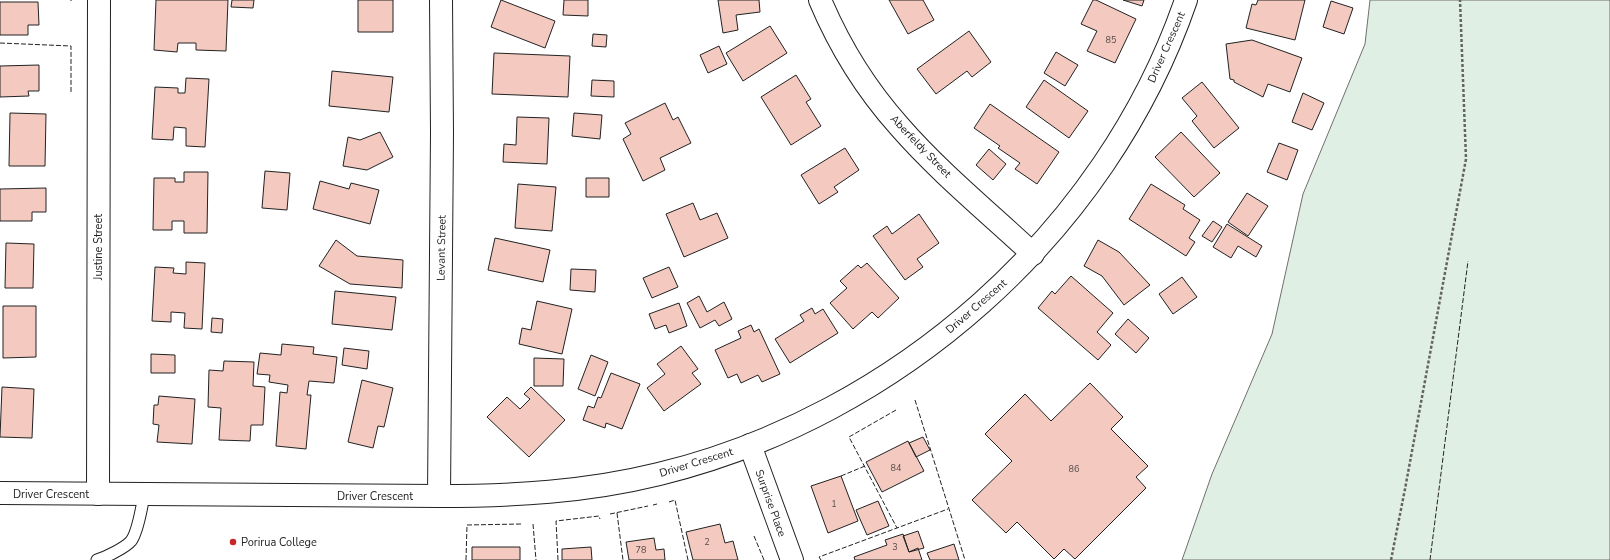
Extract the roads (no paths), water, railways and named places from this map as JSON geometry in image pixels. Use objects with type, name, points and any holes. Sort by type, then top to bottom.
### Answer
[{"type":"street","name":"Justine Street","points":[[98,494],[99,0]]},
{"type":"street","name":"Levant Street","points":[[439,496],[442,140],[441,0]]},
{"type":"street","name":"Aberfeldy Street","points":[[820,0],[828,20],[847,55],[899,126],[939,167],[1033,254]]},
{"type":"street","name":"Driver Crescent","points":[[0,494],[439,496],[533,494],[606,485],[659,474],[714,458],[794,427],[871,385],[920,352],[962,320],[1002,285],[1033,254],[1069,210],[1103,164],[1127,127],[1147,90],[1178,24],[1186,0]]},
{"type":"street","name":"Surprise Place","points":[[750,445],[792,560]]},
{"type":"lane","points":[[97,560],[118,550],[131,541],[141,512],[144,495]]},
{"type":"place","name":"Porirua College","points":[[233,542]]}]
